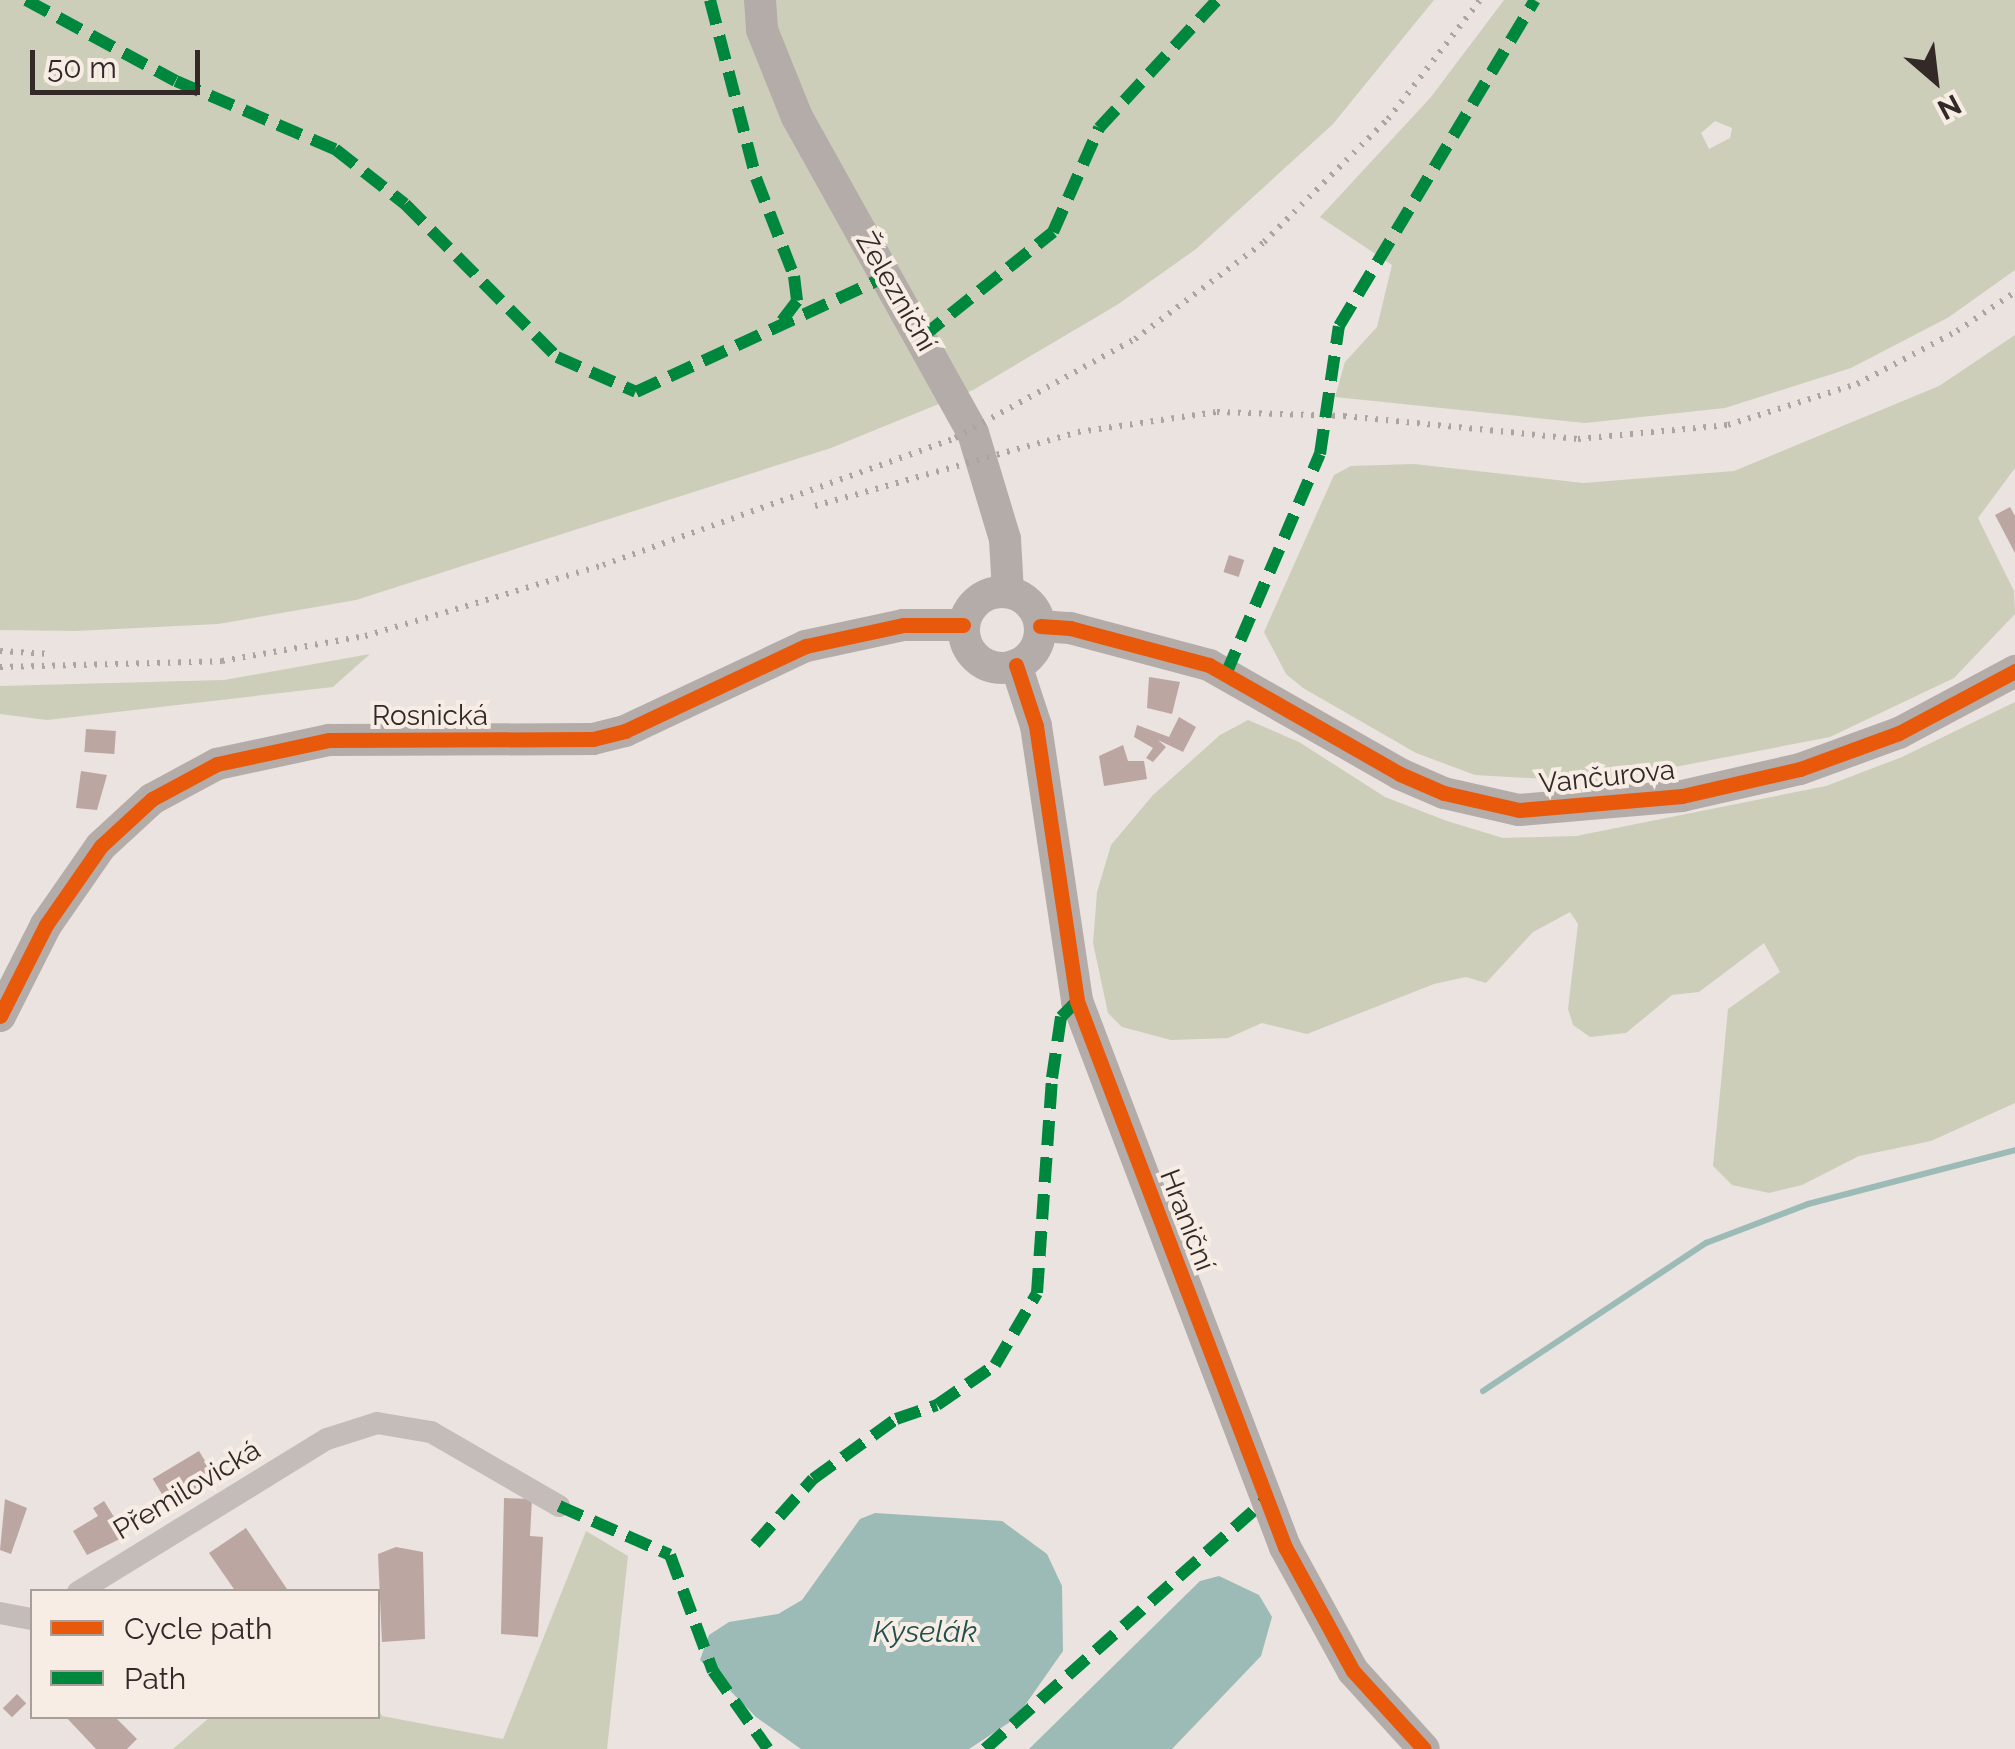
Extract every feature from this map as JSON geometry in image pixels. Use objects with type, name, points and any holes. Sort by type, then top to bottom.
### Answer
[{"type":"street","name":"Železniční","points":[[760,0],[762,30],[797,117],[973,434],[1005,539],[1008,592]]},
{"type":"street","points":[[1008,592],[1033,607],[1040,626],[1032,654],[1016,666],[979,661],[967,646],[964,625],[978,599],[1008,592]]},
{"type":"street","name":"Rosnická","points":[[0,1016],[46,925],[101,846],[152,800],[217,764],[330,740],[594,738],[625,731],[806,646],[903,625],[964,625]]},
{"type":"street","name":"Vančurova","points":[[1040,626],[1070,628],[1209,666],[1400,774],[1444,794],[1519,810],[1682,796],[1800,769],[1899,732],[2015,671]]},
{"type":"street","name":"Hraniční","points":[[1016,666],[1039,742],[1077,1002],[1285,1547],[1353,1671],[1424,1749]]},
{"type":"street","name":"Přemilovická","points":[[83,1589],[327,1439],[377,1423],[431,1432],[558,1506]]},
{"type":"street","points":[[0,1613],[30,1619]]},
{"type":"green space","points":[[0,0],[1434,0],[1333,124],[1196,249],[1117,305],[973,390],[831,448],[356,600],[218,624],[75,631],[0,630]]},
{"type":"green space","points":[[1504,0],[2015,0],[2015,270],[1949,317],[1851,368],[1725,408],[1585,423],[1335,397],[1345,362],[1377,327],[1392,265],[1320,217],[1431,97]],"holes":[[[1715,121],[1732,128],[1730,138],[1709,149],[1701,133]]]},
{"type":"green space","points":[[2015,335],[2015,468],[1978,518],[2014,591],[2015,614],[1954,678],[1830,737],[1597,782],[1475,775],[1416,753],[1303,688],[1286,674],[1264,632],[1334,475],[1351,466],[1414,464],[1583,483],[1734,471],[1939,386]]},
{"type":"green space","points":[[370,654],[333,687],[47,720],[0,714],[0,686],[224,680]]},
{"type":"green space","points":[[2015,702],[2015,1103],[1931,1141],[1859,1156],[1802,1185],[1769,1193],[1732,1185],[1713,1166],[1728,1009],[1780,972],[1764,943],[1699,992],[1672,995],[1626,1033],[1590,1037],[1573,1025],[1568,1009],[1578,924],[1570,912],[1533,932],[1486,983],[1466,977],[1434,984],[1307,1034],[1262,1023],[1228,1038],[1171,1040],[1122,1027],[1108,1013],[1093,943],[1097,892],[1111,845],[1153,795],[1220,735],[1248,720],[1299,742],[1385,797],[1503,838],[1576,836],[1826,786],[1902,757]]},
{"type":"green space","points":[[586,1531],[628,1556],[607,1749],[173,1749],[208,1719],[380,1719],[380,1712],[382,1716],[503,1739]]},
{"type":"water","name":"Kyselák","points":[[875,1513],[1002,1521],[1047,1554],[1062,1586],[1063,1651],[1016,1718],[969,1749],[801,1749],[756,1717],[700,1660],[709,1635],[729,1622],[778,1614],[802,1600],[860,1519]]},
{"type":"water","points":[[1219,1576],[1259,1595],[1272,1617],[1261,1656],[1172,1749],[1029,1749],[1200,1581]]},
{"type":"building","points":[[2010,507],[2015,516],[2015,553],[1995,515]]},
{"type":"building","points":[[1229,555],[1244,560],[1239,577],[1223,572]]},
{"type":"building","points":[[1149,677],[1180,682],[1172,714],[1147,708]]},
{"type":"building","points":[[1179,717],[1196,727],[1183,752],[1158,740],[1166,747],[1153,762],[1146,758],[1153,748],[1134,737],[1137,725],[1169,737]]},
{"type":"building","points":[[86,729],[116,731],[114,754],[84,752]]},
{"type":"building","points":[[1123,745],[1128,761],[1144,761],[1147,779],[1104,786],[1099,756]]},
{"type":"building","points":[[81,771],[107,775],[97,810],[76,808]]},
{"type":"building","points":[[199,1451],[216,1479],[170,1507],[153,1479]]},
{"type":"building","points":[[504,1498],[532,1499],[530,1536],[543,1537],[538,1637],[501,1634]]},
{"type":"building","points":[[5,1499],[27,1508],[11,1554],[0,1550]]},
{"type":"building","points":[[104,1501],[126,1536],[87,1555],[73,1531],[98,1516],[93,1508]]},
{"type":"building","points":[[246,1528],[287,1589],[234,1589],[209,1553]]},
{"type":"building","points":[[396,1547],[423,1552],[425,1639],[382,1642],[378,1554]]},
{"type":"building","points":[[17,1694],[26,1703],[12,1717],[3,1708]]},
{"type":"building","points":[[68,1719],[117,1719],[137,1739],[127,1749],[96,1749]]},
{"type":"waterway","points":[[1483,1391],[1706,1243],[1808,1204],[2015,1150]]},
{"type":"railway","points":[[0,667],[222,661],[365,636],[603,565],[955,438],[1135,339],[1264,242],[1388,119],[1480,0]]},
{"type":"railway","points":[[815,506],[1078,432],[1217,412],[1344,416],[1578,439],[1728,425],[1857,384],[1957,331],[2015,292]]},
{"type":"railway","points":[[0,651],[50,654]]},
{"type":"marked path","points":[[26,0],[176,81],[335,149],[405,204],[557,357],[636,392],[887,276]]},
{"type":"marked path","points":[[710,0],[756,178],[794,276],[797,301],[782,321]]},
{"type":"marked path","points":[[922,337],[1053,232],[1099,128],[1217,0]]},
{"type":"marked path","points":[[1226,674],[1320,454],[1339,326],[1535,0]]},
{"type":"marked path","points":[[755,1544],[813,1479],[896,1419],[937,1405],[995,1365],[1037,1293],[1052,1078],[1061,1017],[1077,1001]]},
{"type":"marked path","points":[[985,1749],[1267,1499]]},
{"type":"marked path","points":[[559,1506],[670,1555],[713,1671],[768,1749]]},
{"type":"cycle path","points":[[0,1016],[46,925],[101,846],[152,799],[217,764],[329,740],[593,739],[625,731],[806,646],[903,625],[963,625]]},
{"type":"cycle path","points":[[1040,626],[1070,628],[1209,665],[1400,774],[1444,793],[1519,810],[1682,796],[1800,769],[1899,733],[2015,671]]},
{"type":"cycle path","points":[[1016,665],[1036,726],[1077,1001],[1285,1547],[1353,1671],[1424,1749]]}]
